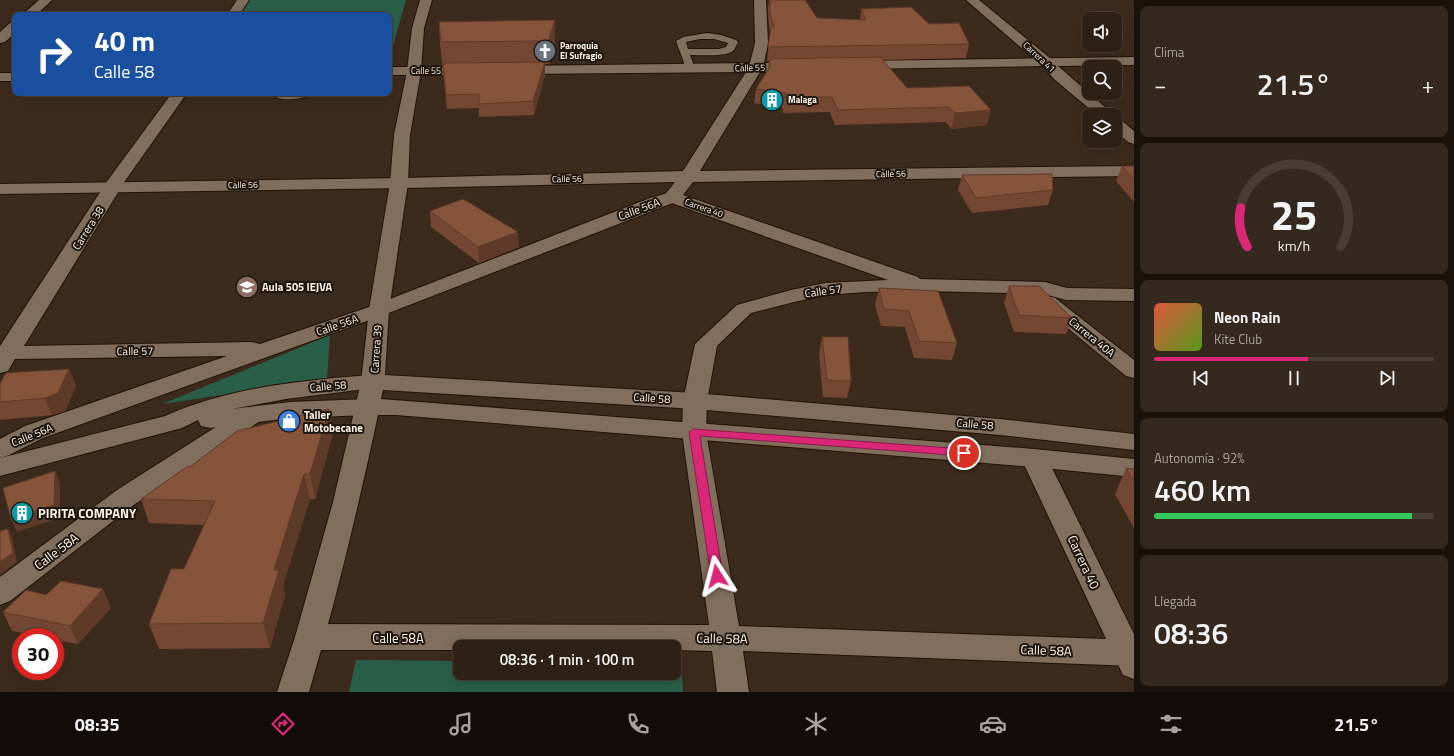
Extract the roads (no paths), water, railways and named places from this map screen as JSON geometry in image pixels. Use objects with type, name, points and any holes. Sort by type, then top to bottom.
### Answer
[{"type":"street","points":[[32,12],[46,0]]},
{"type":"street","points":[[235,12],[243,0]]},
{"type":"street","name":"Carrera 39","points":[[293,692],[310,637],[346,502],[371,395],[379,310],[399,183],[402,135],[414,71],[418,28],[426,0]]},
{"type":"street","name":"Carrera 40","points":[[760,0],[760,58],[701,153],[688,177],[672,197],[924,285]]},
{"type":"street","name":"Carrera 41","points":[[972,0],[1046,62],[1059,76],[1098,108]]},
{"type":"street","points":[[0,39],[12,29]]},
{"type":"street","points":[[841,66],[1134,61]]},
{"type":"street","name":"Calle 55","points":[[502,70],[690,69],[809,66]]},
{"type":"street","name":"Calle 55","points":[[392,71],[486,71]]},
{"type":"street","points":[[0,77],[12,77]]},
{"type":"street","name":"Carrera 38","points":[[3,357],[114,186],[178,96]]},
{"type":"street","points":[[1122,129],[1134,139]]},
{"type":"street","name":"Calle 56","points":[[0,189],[1134,171]]},
{"type":"street","name":"Calle 56A","points":[[0,449],[34,432],[379,310],[672,197]]},
{"type":"street","name":"Calle 57","points":[[1038,288],[1063,284],[1134,284]]},
{"type":"street","name":"Calle 57","points":[[733,692],[694,432],[695,401],[706,344],[744,309],[791,296],[825,289],[924,285],[1038,288],[1066,294],[1134,295]]},
{"type":"street","name":"Carrera 40A","points":[[1038,288],[1134,371]]},
{"type":"street","name":"Calle 57","points":[[3,357],[269,349]]},
{"type":"street","name":"Calle 58","points":[[173,422],[205,421],[290,410],[371,395],[411,383],[695,401],[1000,427],[1134,442]]},
{"type":"street","name":"Calle 58","points":[[0,467],[173,422],[200,410],[255,397],[310,387],[371,395],[396,407],[1034,458],[1134,468]]},
{"type":"street","name":"Calle 58A","points":[[0,593],[126,497],[252,414]]},
{"type":"street","name":"Carrera 40","points":[[1034,458],[1132,657]]},
{"type":"street","name":"Calle 58A","points":[[310,637],[726,638],[1132,657]]},
{"type":"lane","points":[[684,52],[720,52],[730,49],[733,42],[727,38],[710,36],[689,38],[681,41],[684,52],[690,69]]},
{"type":"place","name":"Parroquia El Sufragio","points":[[545,51]]},
{"type":"place","name":"Malaga","points":[[772,100]]},
{"type":"place","name":"Aula 505 IEJVA","points":[[247,287]]},
{"type":"place","name":"Taller Motobecane","points":[[289,421]]},
{"type":"place","name":"PIRITA COMPANY","points":[[22,513]]}]
